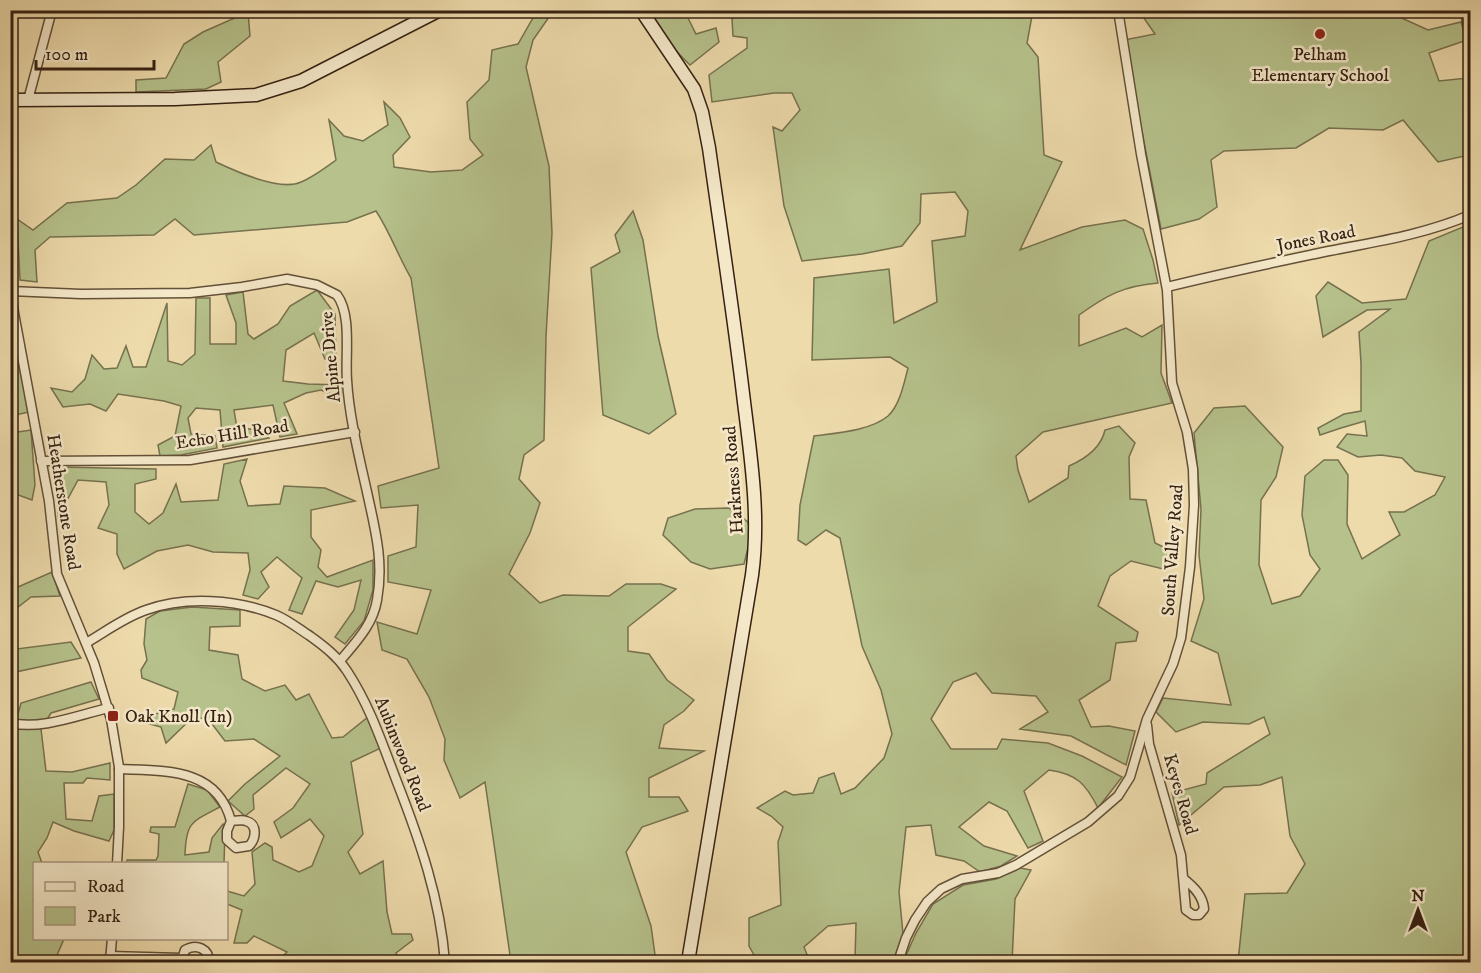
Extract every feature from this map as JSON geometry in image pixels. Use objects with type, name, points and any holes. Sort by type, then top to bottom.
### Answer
[{"type":"main road","points":[[10,100],[154,100],[248,97],[271,92],[301,81],[440,10]]},
{"type":"main road","name":"Harkness Road","points":[[641,10],[690,82],[702,112],[742,380],[756,514],[753,566],[744,628],[688,963]]},
{"type":"street","points":[[28,100],[52,10]]},
{"type":"street","name":"South Valley Road","points":[[898,963],[915,920],[941,889],[962,879],[998,873],[1016,865],[1088,822],[1114,800],[1130,777],[1147,719],[1176,657],[1181,638],[1190,573],[1194,505],[1191,451],[1171,377],[1167,287],[1140,154],[1118,10]]},
{"type":"street","points":[[1465,10],[1470,42]]},
{"type":"street","name":"Jones Road","points":[[1167,287],[1319,253],[1404,237],[1443,226],[1470,215]]},
{"type":"street","name":"Heatherstone Road","points":[[10,246],[11,291],[49,501],[57,574],[86,643],[109,708],[119,770],[117,862]]},
{"type":"street","name":"Alpine Drive","points":[[11,291],[81,294],[190,293],[287,279],[322,286],[337,295],[344,307],[347,383],[355,432],[377,530],[379,579],[376,605],[371,620],[364,633],[340,662]]},
{"type":"street","name":"Echo Hill Road","points":[[41,461],[190,460],[355,432]]},
{"type":"street","name":"Aubinwood Road","points":[[86,643],[144,610],[170,604],[218,602],[246,606],[277,615],[313,639],[340,662],[374,719],[418,838],[437,903],[445,963]]},
{"type":"street","points":[[10,723],[54,722],[109,708]]},
{"type":"street","name":"Keyes Road","points":[[1147,719],[1149,744],[1178,844],[1184,879]]},
{"type":"street","points":[[119,770],[172,772],[194,778],[219,795],[231,821]]},
{"type":"street","points":[[112,940],[110,959],[181,960],[190,947],[200,947],[207,953],[209,963]]},
{"type":"green space","points":[[1018,10],[1032,16],[1027,43],[1038,57],[1044,155],[1062,162],[1020,250],[1082,227],[1125,220],[1143,229],[1158,283],[1125,289],[1098,302],[1079,315],[1079,346],[1126,328],[1142,337],[1162,325],[1161,373],[1172,403],[1043,432],[1016,456],[1018,470],[1029,502],[1068,478],[1069,466],[1092,452],[1100,442],[1105,430],[1119,426],[1135,443],[1129,457],[1130,499],[1146,500],[1155,543],[1174,552],[1163,569],[1131,561],[1110,576],[1098,606],[1138,632],[1136,641],[1116,643],[1110,680],[1079,700],[1091,727],[1109,726],[1135,731],[1126,765],[1071,736],[1020,729],[1048,712],[1036,696],[992,693],[976,673],[953,682],[931,719],[951,749],[997,749],[1002,739],[1048,743],[1082,756],[1122,777],[1098,808],[1085,786],[1074,777],[1049,770],[1024,791],[1043,841],[1028,848],[1007,811],[989,802],[959,827],[984,846],[1017,856],[1001,866],[980,872],[964,861],[936,855],[931,825],[906,827],[899,892],[903,934],[893,962],[839,962],[855,959],[856,923],[828,926],[804,947],[810,962],[758,962],[749,946],[749,918],[781,905],[778,842],[783,827],[771,816],[757,808],[785,791],[793,795],[813,793],[819,778],[834,773],[841,794],[855,788],[884,758],[892,734],[881,690],[862,646],[840,538],[826,530],[806,545],[798,540],[800,505],[814,436],[862,428],[888,416],[899,400],[908,368],[890,357],[812,360],[814,278],[889,269],[894,323],[937,302],[932,241],[965,236],[968,211],[955,192],[921,194],[920,223],[902,246],[862,254],[802,261],[784,206],[773,127],[782,131],[800,110],[792,93],[774,93],[712,102],[709,75],[747,48],[747,38],[733,36],[732,19],[745,11]]},
{"type":"green space","points":[[1384,10],[1428,30],[1461,22],[1467,40],[1429,53],[1439,81],[1468,78],[1469,155],[1438,162],[1403,120],[1383,130],[1329,128],[1296,148],[1224,151],[1211,160],[1217,207],[1199,219],[1161,229],[1124,40],[1155,34],[1139,11]]},
{"type":"green space","points":[[531,11],[573,11],[549,17],[533,40],[526,67],[549,166],[552,233],[546,336],[544,440],[524,455],[519,479],[540,503],[530,533],[509,574],[540,603],[563,595],[609,596],[626,584],[661,584],[676,589],[628,627],[628,651],[649,654],[667,680],[694,700],[684,711],[664,725],[659,748],[704,751],[649,778],[649,797],[679,797],[688,811],[642,827],[626,852],[651,926],[656,962],[511,962],[485,782],[460,798],[444,760],[445,739],[429,697],[407,659],[382,650],[377,622],[417,634],[431,590],[388,582],[388,556],[416,547],[418,505],[381,508],[378,486],[439,468],[411,278],[376,211],[347,222],[194,235],[175,219],[154,235],[50,237],[35,250],[37,282],[20,280],[17,219],[33,230],[67,203],[117,198],[136,185],[165,159],[194,160],[211,145],[216,162],[234,170],[270,182],[292,184],[301,182],[336,160],[329,120],[344,136],[363,141],[388,125],[384,102],[400,118],[410,137],[393,155],[394,167],[431,172],[462,170],[483,155],[470,139],[467,102],[489,80],[492,50],[518,44],[534,16]]},
{"type":"green space","points":[[648,11],[688,11],[685,12],[696,34],[716,28],[719,42],[690,65],[674,49]]},
{"type":"green space","points":[[248,12],[250,36],[218,62],[221,82],[206,89],[136,92],[136,80],[166,78],[184,44],[203,32]]},
{"type":"green space","points":[[633,211],[643,240],[658,336],[676,414],[649,434],[603,415],[591,268],[620,252],[615,235]]},
{"type":"green space","points":[[1470,224],[1470,962],[1238,962],[1245,894],[1287,893],[1305,864],[1290,836],[1282,777],[1260,785],[1224,787],[1179,825],[1172,793],[1206,784],[1207,773],[1270,734],[1264,717],[1249,724],[1203,722],[1176,732],[1156,712],[1163,698],[1231,705],[1218,653],[1191,641],[1204,599],[1199,555],[1201,509],[1194,433],[1214,408],[1245,406],[1283,447],[1276,477],[1261,500],[1259,565],[1272,604],[1300,596],[1320,569],[1310,555],[1302,515],[1305,476],[1324,460],[1338,460],[1348,475],[1347,524],[1362,559],[1400,535],[1389,512],[1404,512],[1435,495],[1445,477],[1415,471],[1402,458],[1381,455],[1358,457],[1337,447],[1347,434],[1367,436],[1365,421],[1320,435],[1318,428],[1344,414],[1361,411],[1359,332],[1390,309],[1367,310],[1323,337],[1316,296],[1328,282],[1362,303],[1406,299],[1429,241]]},
{"type":"green space","points":[[317,290],[335,314],[336,360],[325,359],[314,333],[286,350],[283,381],[341,385],[341,399],[321,390],[306,393],[284,403],[297,434],[280,437],[273,405],[234,410],[237,428],[264,430],[269,438],[223,447],[220,410],[196,408],[188,418],[191,434],[215,436],[217,448],[181,455],[160,456],[158,445],[175,436],[181,406],[118,394],[106,411],[90,404],[63,407],[51,388],[72,392],[85,379],[92,355],[104,369],[117,368],[126,346],[133,367],[146,367],[167,303],[168,361],[182,365],[195,354],[196,298],[210,298],[210,344],[236,344],[236,323],[226,295],[243,292],[248,334],[254,339],[278,324],[290,306]]},
{"type":"green space","points":[[10,324],[29,412],[11,416],[10,416]]},
{"type":"green space","points":[[31,430],[35,485],[32,500],[10,492],[11,433]]},
{"type":"green space","points":[[247,459],[240,481],[248,506],[280,504],[284,486],[325,488],[355,501],[311,510],[311,537],[321,550],[318,567],[327,577],[373,560],[373,590],[364,621],[345,644],[335,637],[354,610],[361,580],[338,587],[316,581],[302,614],[289,610],[302,578],[277,557],[261,572],[269,587],[258,599],[243,595],[250,570],[248,553],[213,552],[188,545],[157,551],[124,569],[117,554],[117,534],[98,528],[109,505],[106,482],[78,480],[58,517],[59,467],[156,469],[156,479],[135,484],[135,512],[149,524],[163,513],[176,484],[181,502],[218,500],[224,464]]},
{"type":"green space","points":[[729,508],[748,522],[751,536],[744,564],[710,569],[691,562],[663,535],[668,518],[695,509]]},
{"type":"green space","points":[[52,572],[60,596],[31,597],[17,608],[17,649],[71,642],[81,658],[11,673],[11,575],[18,587]]},
{"type":"green space","points":[[192,607],[240,610],[240,626],[210,627],[209,650],[238,655],[242,679],[265,691],[285,685],[296,700],[309,694],[332,738],[343,737],[368,717],[381,748],[351,762],[363,834],[348,852],[360,874],[383,861],[387,912],[392,934],[411,934],[413,940],[396,953],[399,962],[277,962],[287,952],[254,936],[247,943],[234,943],[242,910],[228,904],[228,891],[244,896],[255,884],[252,852],[265,843],[272,847],[273,860],[299,872],[312,866],[324,836],[310,819],[281,838],[274,822],[293,808],[310,784],[286,768],[253,795],[254,809],[245,816],[228,801],[280,756],[254,739],[225,741],[209,720],[193,717],[166,743],[161,727],[146,723],[147,716],[174,709],[178,692],[142,678],[141,670],[147,660],[144,644],[146,619],[160,611]]},
{"type":"green space","points":[[91,682],[99,699],[51,713],[41,729],[46,771],[72,772],[110,763],[110,780],[87,778],[83,783],[64,783],[66,819],[92,821],[99,796],[114,794],[114,830],[109,841],[53,822],[38,852],[42,862],[33,862],[33,940],[64,940],[54,962],[11,962],[10,742],[21,703]]},
{"type":"green space","points":[[188,784],[207,790],[220,807],[192,824],[187,836],[185,855],[209,852],[212,838],[223,824],[225,831],[224,862],[127,862],[127,860],[156,860],[159,834],[150,832],[151,827],[175,827]]},
{"type":"green space","points":[[1020,868],[1031,870],[1015,899],[1012,962],[903,962],[933,904],[963,885],[996,879]]},
{"type":"place","name":"Pelham Elementary School","points":[[1320,34]]},
{"type":"place","name":"Oak Knoll (In)","points":[[113,716]]}]
